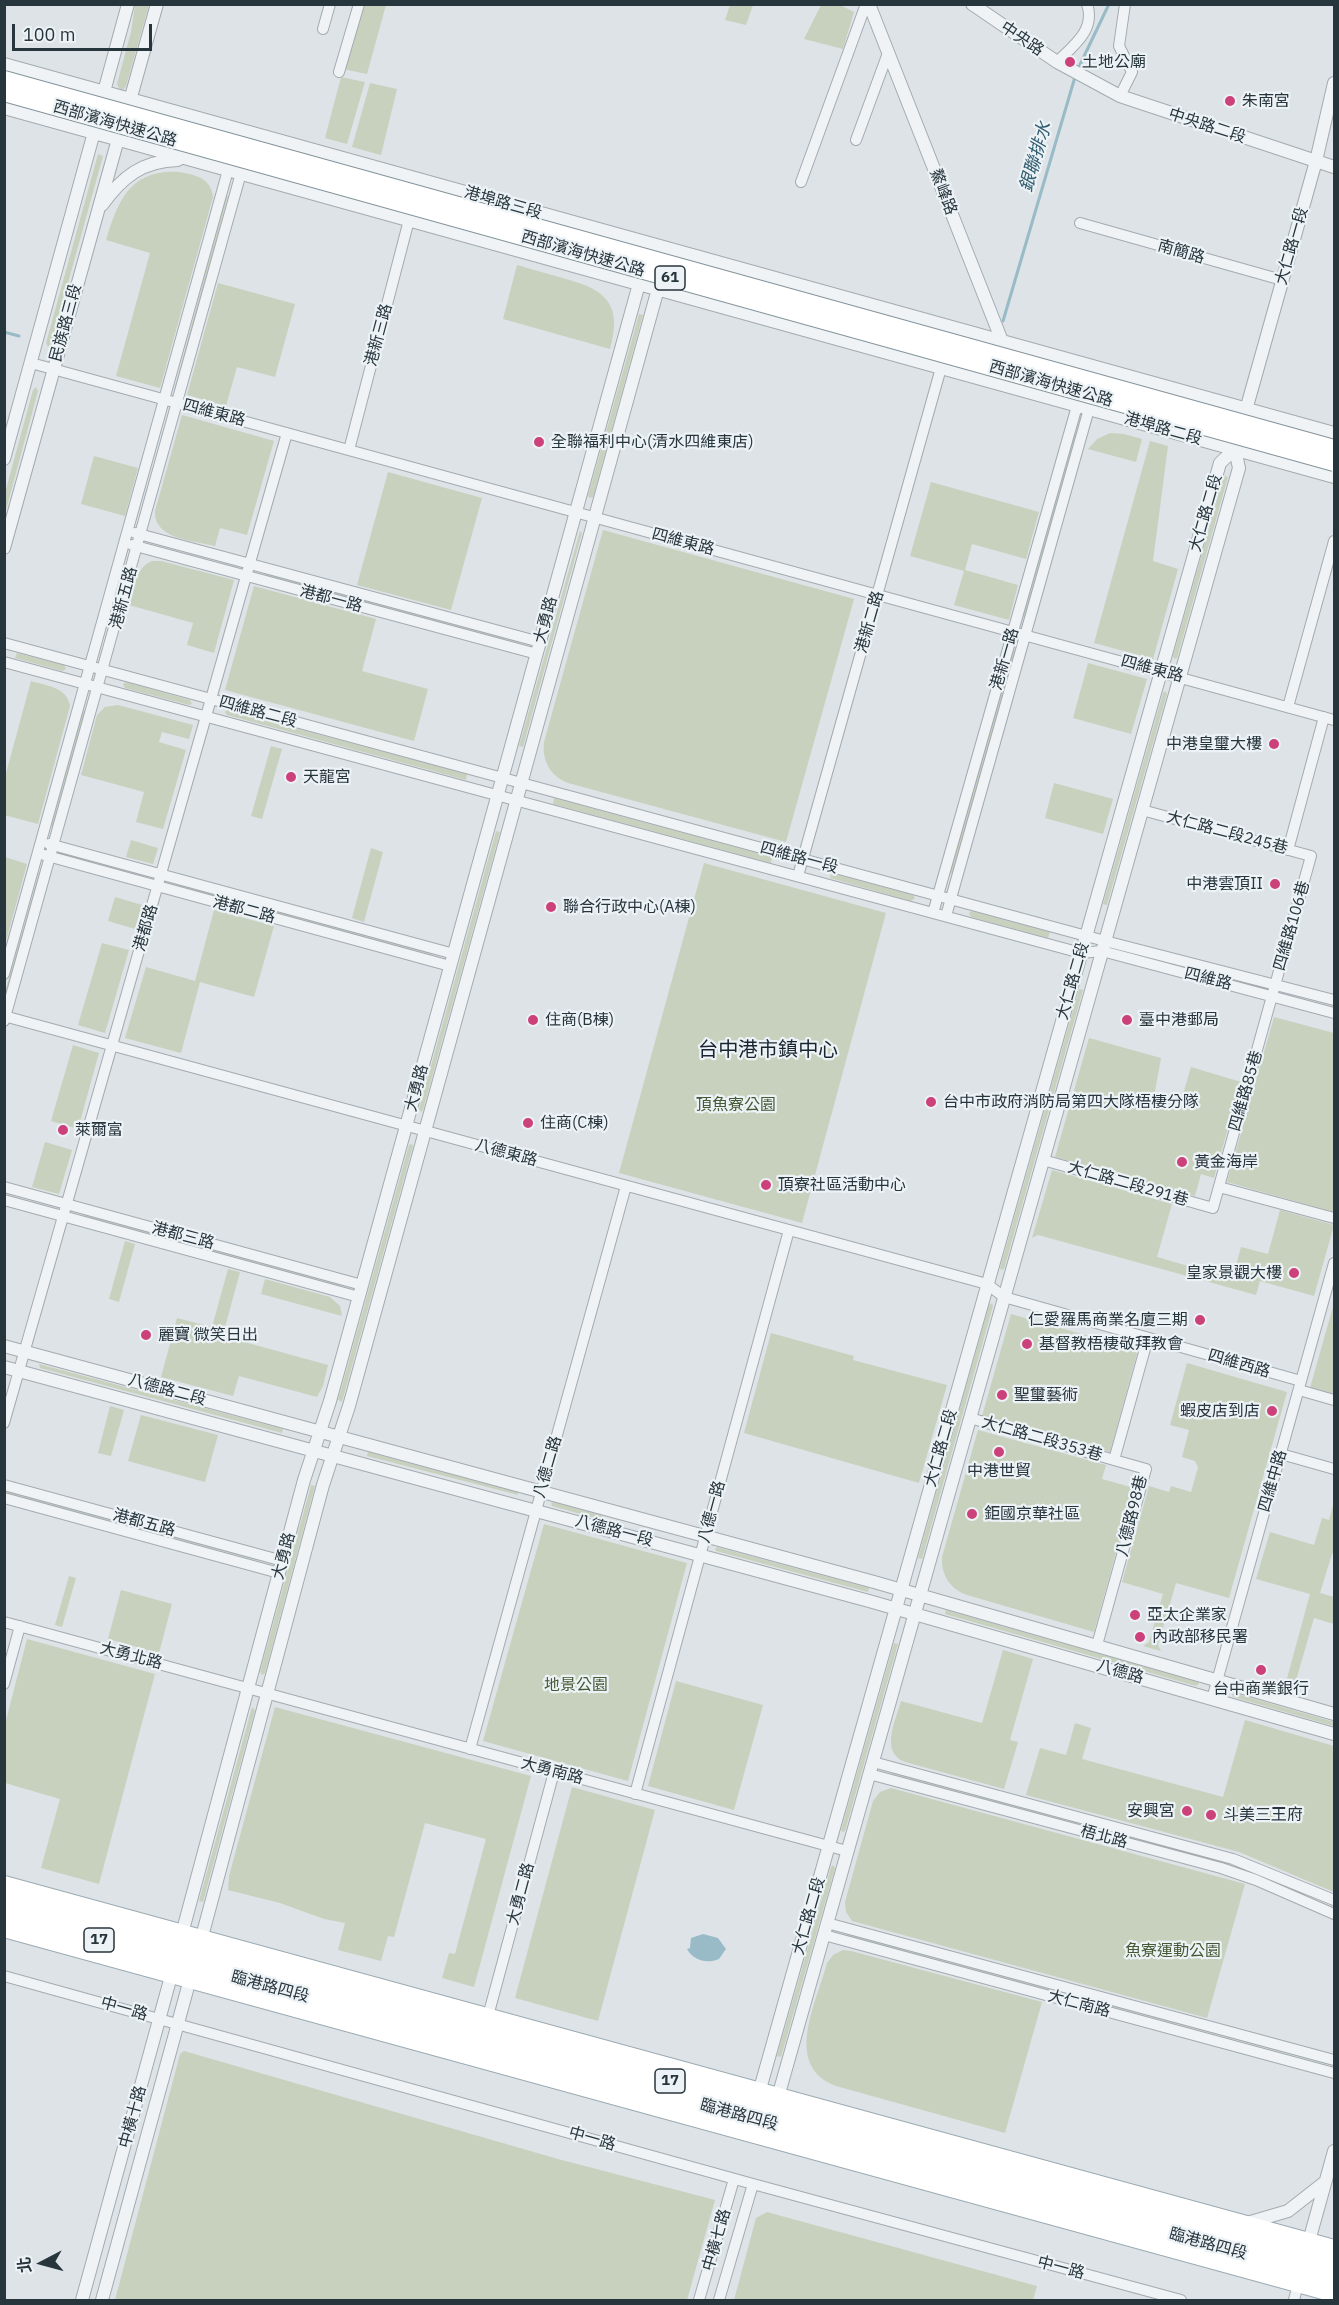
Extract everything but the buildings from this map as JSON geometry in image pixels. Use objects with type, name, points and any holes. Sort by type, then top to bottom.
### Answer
[{"type":"main road","name":"西部濱海快速公路","points":[[4,79],[1335,448]]},
{"type":"main road","name":"西部濱海快速公路","points":[[4,93],[1335,463]]},
{"type":"main road","name":"臨港路四段","points":[[4,1884],[177,1954]]},
{"type":"main road","name":"臨港路四段","points":[[4,1899],[177,1954],[772,2117],[1302,2270],[1329,2270]]},
{"type":"main road","name":"臨港路四段","points":[[4,1914],[177,1954],[772,2117],[1302,2270],[1329,2270]]},
{"type":"main road","name":"臨港路四段","points":[[4,1929],[177,1954]]},
{"type":"main road","name":"臨港路四段","points":[[195,1959],[488,2016],[753,2112]]},
{"type":"main road","name":"臨港路四段","points":[[772,2117],[1245,2224],[1302,2270]]},
{"type":"street","name":"民族路三段","points":[[4,459],[128,4]]},
{"type":"street","name":"民族路三段","points":[[4,548],[117,139],[157,4]]},
{"type":"street","points":[[323,29],[330,4]]},
{"type":"street","points":[[339,72],[359,4]]},
{"type":"street","points":[[801,183],[868,4]]},
{"type":"street","name":"鰲峰路","points":[[868,4],[1002,341]]},
{"type":"street","points":[[1058,62],[1082,38],[1089,26],[1090,11],[1087,4]]},
{"type":"street","points":[[1119,96],[1132,72],[1119,46],[1125,4]]},
{"type":"street","name":"中央路","points":[[974,5],[1078,74]]},
{"type":"street","points":[[856,140],[888,53]]},
{"type":"street","name":"港埠路三段","points":[[4,64],[1002,341]]},
{"type":"street","name":"中央路二段","points":[[1078,74],[1119,96],[1335,167]]},
{"type":"street","name":"大仁路一段","points":[[1235,449],[1316,161],[1335,83]]},
{"type":"street","points":[[4,108],[992,382],[1002,341],[1335,433]]},
{"type":"street","points":[[97,214],[117,184],[137,169],[160,161],[191,160]]},
{"type":"street","name":"港新五路","points":[[4,974],[165,400],[235,172]]},
{"type":"street","name":"港新五路","points":[[5,1018],[177,403],[235,172]]},
{"type":"street","name":"港新三路","points":[[349,450],[410,220]]},
{"type":"street","name":"南簡路","points":[[1080,223],[1282,280]]},
{"type":"street","name":"大勇路","points":[[177,1954],[258,1691],[330,1434],[361,1291],[452,960],[512,780],[538,648],[650,244]]},
{"type":"street","name":"大勇路","points":[[195,1959],[258,1691],[281,1567],[330,1434],[425,1131],[507,798],[595,518],[669,249]]},
{"type":"street","name":"四維東路","points":[[31,363],[1329,719]]},
{"type":"street","name":"港新二路","points":[[798,876],[941,368]]},
{"type":"street","name":"港埠路二段","points":[[992,382],[1335,477]]},
{"type":"street","name":"港新一路","points":[[933,913],[1013,632],[1083,407]]},
{"type":"street","name":"港新一路","points":[[946,916],[1025,635],[1083,407]]},
{"type":"street","name":"港都路","points":[[4,1423],[287,433]]},
{"type":"street","name":"大仁路二段","points":[[772,2117],[871,1768],[905,1611],[987,1284],[1220,463],[1235,449]]},
{"type":"street","name":"大仁路二段","points":[[753,2112],[828,1846],[969,1418],[1239,468],[1235,449]]},
{"type":"street","name":"港都一路","points":[[129,531],[538,648]]},
{"type":"street","points":[[1288,707],[1335,541]]},
{"type":"street","name":"港都一路","points":[[125,543],[247,576],[538,648]]},
{"type":"street","name":"四維路二段","points":[[4,643],[512,780]]},
{"type":"street","name":"四維路二段","points":[[4,662],[507,798]]},
{"type":"street","points":[[1288,850],[1329,719]]},
{"type":"street","name":"四維路一段","points":[[512,780],[1086,936]]},
{"type":"street","name":"四維路一段","points":[[507,798],[1081,953]]},
{"type":"street","name":"大仁路二段245巷","points":[[1142,810],[1311,856]]},
{"type":"street","name":"港都二路","points":[[41,842],[161,874],[452,960]]},
{"type":"street","name":"港都二路","points":[[38,854],[158,887],[452,960]]},
{"type":"street","name":"四維路106巷","points":[[1274,990],[1311,856]]},
{"type":"street","name":"四維路","points":[[1086,936],[1103,946],[1274,990],[1335,1000]]},
{"type":"street","name":"四維路","points":[[1081,953],[1103,946]]},
{"type":"street","name":"四維路","points":[[1274,990],[1335,1012]]},
{"type":"street","name":"四維路85巷","points":[[1213,1208],[1274,990]]},
{"type":"street","name":"八德東路","points":[[5,1018],[112,1045],[987,1284],[1004,1297]]},
{"type":"street","name":"大仁路二段291巷","points":[[1043,1160],[1213,1208]]},
{"type":"street","name":"八德二路","points":[[470,1749],[626,1186]]},
{"type":"street","points":[[1219,1186],[1335,1218]]},
{"type":"street","name":"港都三路","points":[[4,1187],[361,1291]]},
{"type":"street","name":"港都三路","points":[[4,1200],[361,1291]]},
{"type":"street","name":"八德一路","points":[[635,1794],[789,1230]]},
{"type":"street","name":"四維中路","points":[[1212,1699],[1300,1385],[1330,1293],[1335,1263]]},
{"type":"street","name":"四維西路","points":[[1004,1297],[1300,1385],[1335,1400]]},
{"type":"street","name":"八德路98巷","points":[[1097,1645],[1146,1469],[1114,1460],[1148,1338]]},
{"type":"street","name":"八德路二段","points":[[4,1346],[330,1434]]},
{"type":"street","name":"八德路二段","points":[[4,1366],[324,1452]]},
{"type":"street","name":"大仁路二段353巷","points":[[969,1418],[1114,1460]]},
{"type":"street","name":"八德路一段","points":[[330,1434],[910,1592]]},
{"type":"street","name":"八德路一段","points":[[324,1452],[905,1611]]},
{"type":"street","points":[[1281,1454],[1335,1469]]},
{"type":"street","name":"港都五路","points":[[4,1485],[281,1567]]},
{"type":"street","name":"港都五路","points":[[4,1498],[281,1567]]},
{"type":"street","points":[[616,1532],[621,1513]]},
{"type":"street","name":"八德路","points":[[910,1592],[1335,1714]]},
{"type":"street","name":"八德路","points":[[905,1611],[1335,1734]]},
{"type":"street","name":"大勇北路","points":[[4,1622],[258,1691]]},
{"type":"street","points":[[4,1684],[20,1626]]},
{"type":"street","name":"大勇南路","points":[[258,1691],[847,1851]]},
{"type":"street","name":"梧北路","points":[[871,1768],[1230,1858],[1335,1900]]},
{"type":"street","name":"梧北路","points":[[871,1768],[1231,1871],[1335,1914]]},
{"type":"street","name":"大勇二路","points":[[488,2016],[555,1772]]},
{"type":"street","name":"大仁南路","points":[[825,1929],[1335,2060]]},
{"type":"street","name":"大仁南路","points":[[825,1929],[1335,2073]]},
{"type":"street","name":"中橫十路","points":[[82,2301],[177,1954]]},
{"type":"street","name":"中橫十路","points":[[102,2301],[195,1959]]},
{"type":"street","name":"中一路","points":[[4,1976],[1181,2301]]},
{"type":"street","points":[[1302,2270],[1335,2151]]},
{"type":"street","name":"中橫七路","points":[[699,2301],[734,2179]]},
{"type":"street","points":[[1245,2224],[1288,2211],[1326,2181]]},
{"type":"street","name":"中橫七路","points":[[719,2301],[753,2184]]},
{"type":"green space","points":[[135,5],[149,5],[126,86],[120,90],[117,84],[131,32]]},
{"type":"green space","points":[[362,5],[386,5],[367,74],[343,69]]},
{"type":"green space","points":[[730,5],[753,5],[746,25],[725,20]]},
{"type":"green space","points":[[821,5],[840,5],[854,12],[843,49],[804,39]]},
{"type":"green space","points":[[341,77],[365,82],[347,144],[325,138]]},
{"type":"green space","points":[[370,83],[397,89],[381,155],[352,147]]},
{"type":"green space","points":[[98,154],[103,156],[51,345],[48,347],[46,343]]},
{"type":"green space","points":[[162,172],[179,172],[202,179],[209,186],[213,197],[160,388],[116,376],[150,253],[106,240],[121,201],[129,190],[149,176]]},
{"type":"green space","points":[[228,196],[176,390],[174,390],[226,197]]},
{"type":"green space","points":[[517,265],[580,283],[602,295],[608,302],[614,321],[610,349],[503,319]]},
{"type":"green space","points":[[218,283],[295,304],[275,377],[237,367],[226,406],[187,395]]},
{"type":"green space","points":[[639,314],[643,315],[593,497],[590,498],[588,496]]},
{"type":"green space","points":[[36,387],[38,391],[5,514],[5,493],[33,390]]},
{"type":"green space","points":[[182,415],[274,441],[247,535],[220,528],[215,546],[176,537],[161,528],[156,520],[155,511]]},
{"type":"green space","points":[[1076,433],[1025,617],[1023,617],[1074,434]]},
{"type":"green space","points":[[1110,433],[1142,439],[1136,462],[1088,449],[1097,439]]},
{"type":"green space","points":[[1150,441],[1168,446],[1153,561],[1178,569],[1153,659],[1094,643]]},
{"type":"green space","points":[[94,456],[138,468],[125,516],[81,504]]},
{"type":"green space","points":[[388,472],[482,498],[451,610],[357,585]]},
{"type":"green space","points":[[1224,476],[1228,477],[1177,658],[1174,659],[1173,656]]},
{"type":"green space","points":[[931,482],[1039,512],[1026,559],[972,544],[965,570],[1018,585],[1009,620],[954,605],[964,571],[910,556]]},
{"type":"green space","points":[[603,530],[854,599],[786,842],[568,783],[556,776],[548,767],[544,755],[544,742]]},
{"type":"green space","points":[[580,531],[582,533],[523,747],[519,746]]},
{"type":"green space","points":[[161,561],[234,580],[214,653],[187,645],[193,623],[129,605],[139,574],[146,564]]},
{"type":"green space","points":[[266,573],[519,642],[519,643],[265,576]]},
{"type":"green space","points":[[254,586],[376,619],[362,671],[428,689],[414,741],[225,690]]},
{"type":"green space","points":[[1015,650],[1015,652],[952,874],[950,872]]},
{"type":"green space","points":[[17,653],[64,665],[66,669],[62,671],[15,658]]},
{"type":"green space","points":[[1088,663],[1147,679],[1131,734],[1073,718]]},
{"type":"green space","points":[[31,681],[61,691],[70,706],[38,824],[4,815],[5,777]]},
{"type":"green space","points":[[126,682],[190,700],[192,704],[125,688],[123,684]]},
{"type":"green space","points":[[1165,691],[1167,694],[1107,905],[1103,904],[1163,693]]},
{"type":"green space","points":[[118,705],[193,725],[189,739],[162,732],[159,742],[186,750],[163,829],[136,822],[144,792],[81,775],[97,715],[105,707]]},
{"type":"green space","points":[[83,710],[85,712],[51,827]]},
{"type":"green space","points":[[227,710],[467,774],[466,780],[227,715],[225,712]]},
{"type":"green space","points":[[271,746],[282,749],[262,819],[251,816]]},
{"type":"green space","points":[[1054,783],[1113,799],[1103,834],[1045,818]]},
{"type":"green space","points":[[554,798],[772,857],[771,863],[553,804]]},
{"type":"green space","points":[[496,831],[500,832],[421,1112],[419,1109]]},
{"type":"green space","points":[[131,840],[158,848],[153,864],[126,857]]},
{"type":"green space","points":[[371,848],[383,852],[364,922],[352,918]]},
{"type":"green space","points":[[4,857],[27,864],[5,945]]},
{"type":"green space","name":"頂魚寮公園","points":[[704,863],[886,913],[802,1223],[619,1173]]},
{"type":"green space","points":[[39,872],[40,874],[5,998],[5,992]]},
{"type":"green space","points":[[831,873],[913,895],[915,898],[911,901],[830,878]]},
{"type":"green space","points":[[177,884],[431,953],[432,955],[177,887]]},
{"type":"green space","points":[[115,897],[142,905],[135,929],[108,921]]},
{"type":"green space","points":[[214,910],[274,926],[254,997],[200,982],[181,1053],[125,1038],[146,967],[195,981]]},
{"type":"green space","points":[[972,911],[1050,932],[1048,938],[971,917],[969,913]]},
{"type":"green space","points":[[102,943],[129,950],[105,1033],[78,1025]]},
{"type":"green space","points":[[1079,989],[1083,990],[1004,1269],[1001,1270],[1000,1268]]},
{"type":"green space","points":[[1274,1017],[1334,1033],[1334,1212],[1227,1182]]},
{"type":"green space","points":[[1089,1038],[1161,1058],[1154,1097],[1180,1104],[1191,1067],[1241,1082],[1214,1178],[1201,1174],[1195,1196],[1055,1157]]},
{"type":"green space","points":[[73,1045],[99,1053],[78,1129],[51,1121]]},
{"type":"green space","points":[[45,1142],[72,1150],[59,1194],[32,1187]]},
{"type":"green space","points":[[412,1144],[342,1402],[338,1400],[409,1145]]},
{"type":"green space","points":[[1052,1170],[1172,1204],[1157,1257],[1227,1277],[1234,1273],[1241,1247],[1268,1254],[1280,1210],[1334,1225],[1314,1296],[1260,1281],[1256,1295],[1038,1235],[1032,1238]]},
{"type":"green space","points":[[84,1214],[340,1284],[341,1286],[83,1216]]},
{"type":"green space","points":[[125,1241],[135,1244],[119,1302],[109,1299]]},
{"type":"green space","points":[[228,1269],[240,1272],[224,1331],[249,1337],[248,1343],[328,1365],[323,1386],[317,1397],[239,1376],[233,1396],[161,1377],[177,1318],[212,1327]]},
{"type":"green space","points":[[265,1279],[330,1297],[340,1306],[342,1316],[261,1294]]},
{"type":"green space","points":[[992,1303],[922,1559],[918,1558],[989,1305]]},
{"type":"green space","points":[[1334,1303],[1334,1395],[1310,1388]]},
{"type":"green space","points":[[1011,1314],[1138,1350],[1110,1452],[982,1416]]},
{"type":"green space","points":[[771,1333],[854,1356],[853,1360],[947,1385],[919,1483],[744,1433]]},
{"type":"green space","points":[[1187,1363],[1287,1392],[1229,1598],[1176,1583],[1158,1645],[1161,1651],[1143,1646],[1149,1642],[1163,1594],[1122,1582],[1149,1486],[1169,1492],[1171,1486],[1191,1492],[1198,1467],[1195,1461],[1182,1457],[1189,1430],[1170,1425]]},
{"type":"green space","points":[[39,1364],[283,1429],[282,1433],[40,1368]]},
{"type":"green space","points":[[110,1406],[124,1410],[111,1456],[98,1453]]},
{"type":"green space","points":[[141,1415],[218,1435],[205,1482],[128,1461]]},
{"type":"green space","points":[[978,1430],[1106,1465],[1102,1479],[1134,1488],[1094,1632],[967,1595],[951,1585],[945,1575],[942,1557]]},
{"type":"green space","points":[[368,1452],[517,1492],[518,1495],[367,1456]]},
{"type":"green space","points":[[311,1485],[315,1486],[265,1673],[262,1675],[260,1672]]},
{"type":"green space","points":[[4,1490],[259,1560],[259,1561],[5,1493]]},
{"type":"green space","points":[[1334,1502],[1334,1552],[1320,1593],[1334,1597],[1334,1624],[1314,1618],[1295,1684],[1298,1691],[1280,1685],[1286,1682],[1310,1594],[1256,1579],[1270,1532],[1314,1545],[1322,1518],[1329,1520]]},
{"type":"green space","points":[[551,1503],[604,1516],[605,1519],[552,1506]]},
{"type":"green space","name":"地景公園","points":[[544,1524],[687,1563],[628,1781],[483,1741]]},
{"type":"green space","points":[[717,1547],[869,1588],[868,1592],[716,1551]]},
{"type":"green space","points":[[69,1576],[76,1578],[62,1627],[55,1625]]},
{"type":"green space","points":[[121,1590],[172,1604],[159,1653],[108,1639]]},
{"type":"green space","points":[[946,1610],[1199,1684],[1196,1686],[945,1614]]},
{"type":"green space","points":[[27,1639],[155,1674],[99,1884],[41,1868],[60,1799],[5,1783],[5,1724]]},
{"type":"green space","points":[[894,1643],[898,1644],[845,1831],[842,1832],[841,1830]]},
{"type":"green space","points":[[1003,1650],[1033,1659],[1010,1740],[1018,1742],[1004,1789],[905,1762],[897,1757],[893,1751],[891,1735],[901,1701],[982,1723]]},
{"type":"green space","points":[[676,1681],[763,1705],[734,1810],[648,1786]]},
{"type":"green space","points":[[1234,1693],[1334,1722],[1334,1726],[1233,1697]]},
{"type":"green space","points":[[252,1707],[255,1710],[203,1902],[199,1901]]},
{"type":"green space","points":[[275,1707],[531,1776],[474,1987],[442,1978],[449,1953],[455,1954],[486,1839],[425,1823],[394,1937],[388,1936],[381,1961],[338,1950],[345,1923],[324,1919],[280,1903],[228,1890],[229,1876]]},
{"type":"green space","points":[[1245,1720],[1334,1746],[1334,1892],[1239,1852],[1026,1795],[1040,1748],[1066,1755],[1075,1723],[1091,1728],[1082,1759],[1223,1797]]},
{"type":"green space","points":[[892,1772],[1152,1842],[1152,1843],[892,1775]]},
{"type":"green space","points":[[572,1787],[655,1810],[598,2021],[515,1998]]},
{"type":"green space","name":"魚寮運動公園","points":[[891,1788],[1245,1884],[1207,2018],[852,1921],[846,1912],[845,1902],[873,1801],[880,1792]]},
{"type":"green space","points":[[833,1865],[835,1868],[781,2057],[777,2056],[831,1867]]},
{"type":"green space","points":[[847,1934],[1330,2064],[1331,2065],[846,1936]]},
{"type":"green space","points":[[843,1950],[1042,2002],[1005,2133],[836,2086],[820,2077],[810,2064],[807,2049],[811,2014],[827,1963],[833,1955]]},
{"type":"green space","points":[[184,2051],[558,2159],[715,2200],[687,2300],[115,2300],[180,2054]]},
{"type":"green space","points":[[767,2212],[1037,2286],[1033,2300],[734,2300],[756,2218]]},
{"type":"water","points":[[703,1934],[718,1938],[726,1949],[719,1959],[701,1960],[687,1949],[690,1948],[691,1938]]},
{"type":"waterway","name":"銀聯排水","points":[[1077,71],[1109,4]]},
{"type":"waterway","name":"銀聯排水","points":[[1003,321],[1075,77]]},
{"type":"waterway","points":[[4,332],[19,336]]},
{"type":"place","name":"土地公廟","points":[[1070,62]]},
{"type":"place","name":"朱南宮","points":[[1230,101]]},
{"type":"place","name":"全聯福利中心(清水四維東店)","points":[[539,442]]},
{"type":"place","name":"中港皇璽大樓","points":[[1274,744]]},
{"type":"place","name":"天龍宮","points":[[291,777]]},
{"type":"place","name":"中港雲頂II","points":[[1275,884]]},
{"type":"place","name":"聯合行政中心(A棟)","points":[[551,907]]},
{"type":"place","name":"住商(B棟)","points":[[533,1020]]},
{"type":"place","name":"臺中港郵局","points":[[1127,1020]]},
{"type":"place","name":"台中市政府消防局第四大隊梧棲分隊","points":[[931,1102]]},
{"type":"place","name":"住商(C棟)","points":[[528,1123]]},
{"type":"place","name":"萊爾富","points":[[63,1130]]},
{"type":"place","name":"黃金海岸","points":[[1182,1162]]},
{"type":"place","name":"頂寮社區活動中心","points":[[766,1185]]},
{"type":"place","name":"皇家景觀大樓","points":[[1294,1273]]},
{"type":"place","name":"仁愛羅馬商業名廈三期","points":[[1200,1320]]},
{"type":"place","name":"麗寶 微笑日出","points":[[146,1335]]},
{"type":"place","name":"基督教梧棲敬拜教會","points":[[1027,1344]]},
{"type":"place","name":"聖璽藝術","points":[[1002,1395]]},
{"type":"place","name":"蝦皮店到店","points":[[1272,1411]]},
{"type":"place","name":"中港世貿","points":[[999,1452]]},
{"type":"place","name":"鉅國京華社區","points":[[972,1514]]},
{"type":"place","name":"亞太企業家","points":[[1135,1615]]},
{"type":"place","name":"內政部移民署","points":[[1140,1637]]},
{"type":"place","name":"台中商業銀行","points":[[1261,1670]]},
{"type":"place","name":"安興宮","points":[[1187,1811]]},
{"type":"place","name":"斗美三王府","points":[[1211,1815]]},
{"type":"district","name":"台中港市鎮中心","points":[[768,1050]]}]
